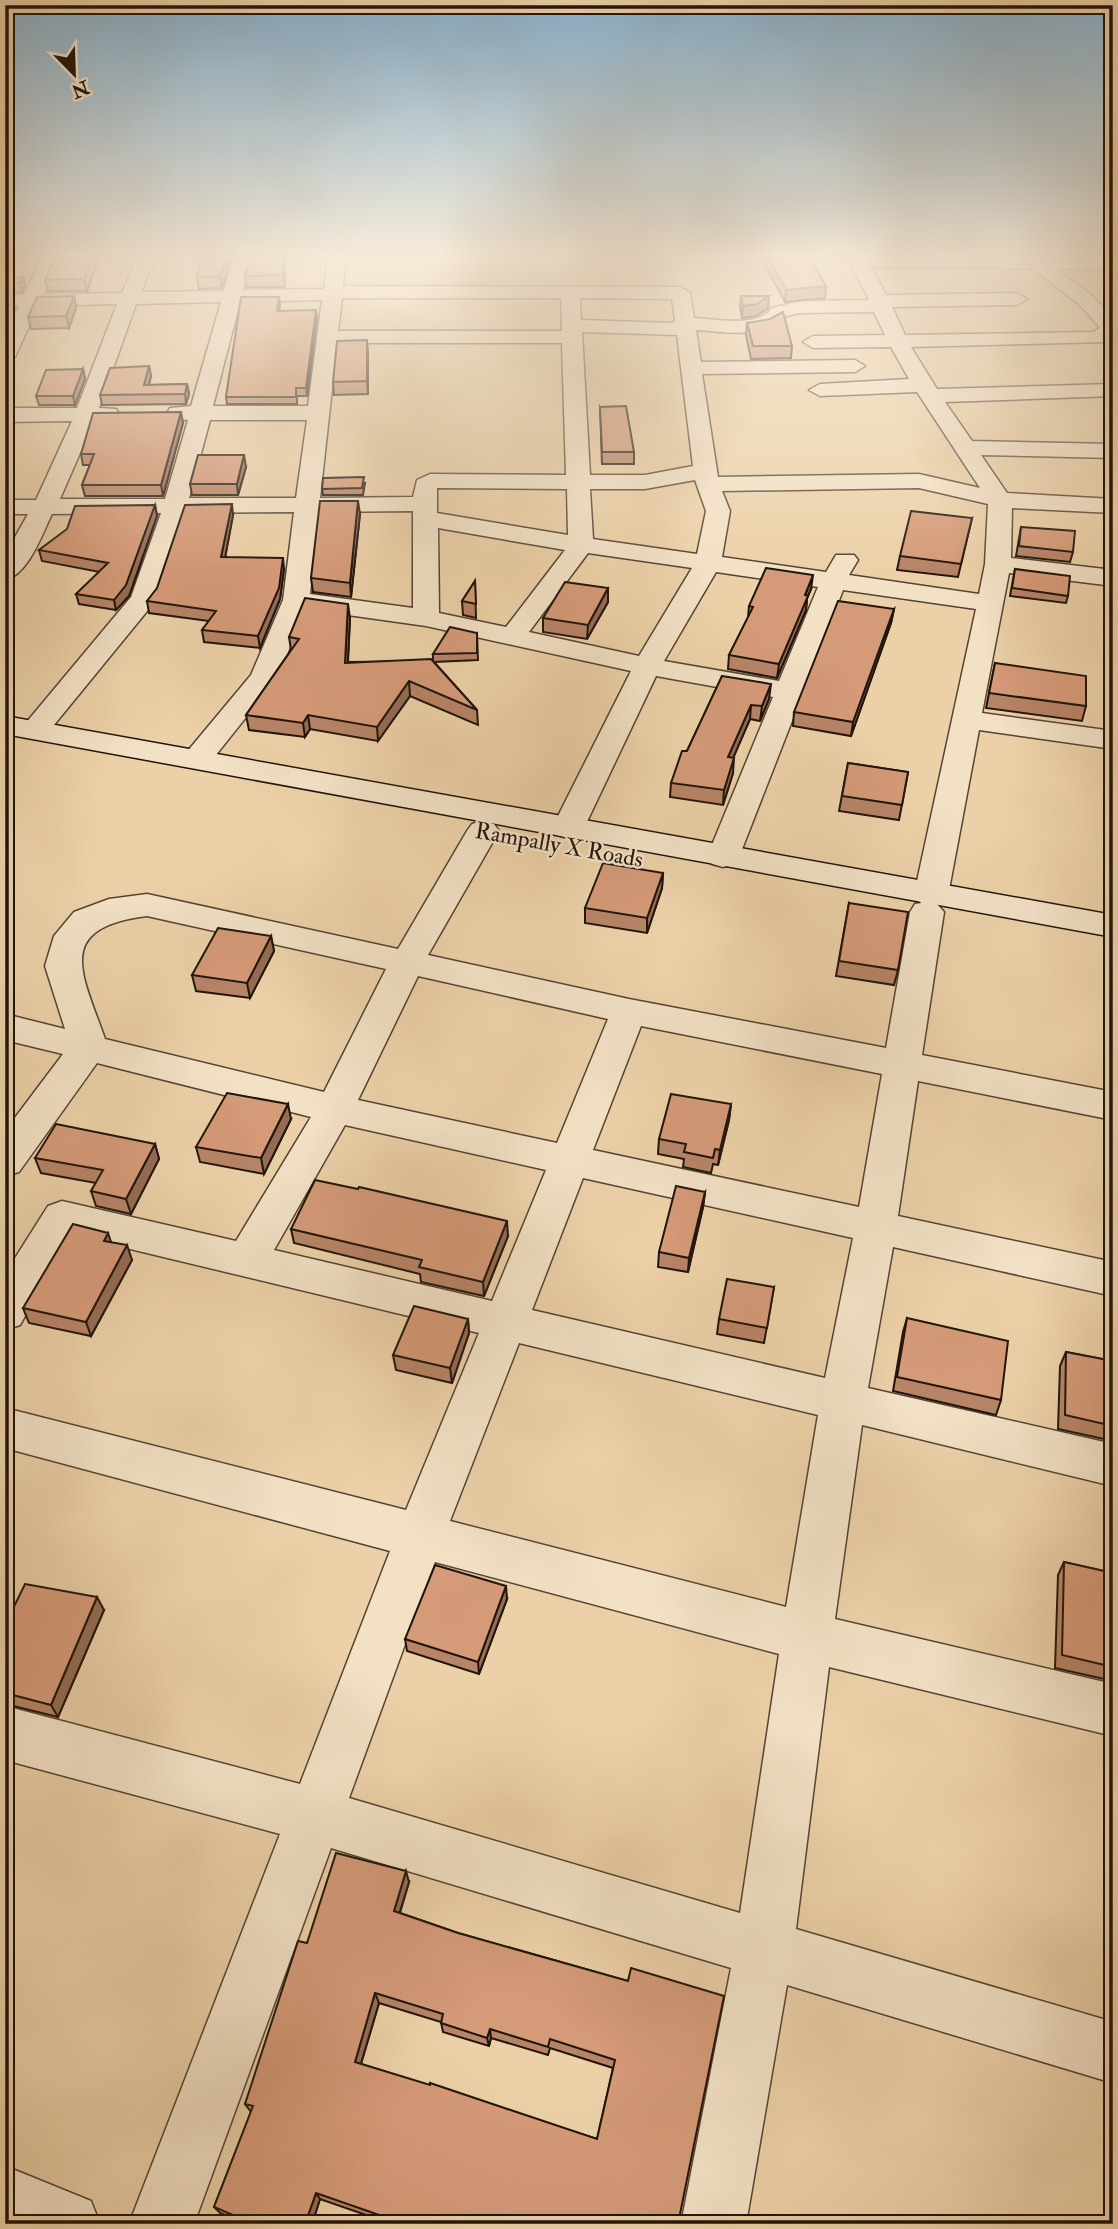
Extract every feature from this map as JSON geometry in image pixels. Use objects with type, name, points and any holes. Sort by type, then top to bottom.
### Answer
[{"type":"street","points":[[5,572],[46,506],[86,415],[105,360]]},
{"type":"street","points":[[20,727],[144,599],[176,507],[215,360]]},
{"type":"street","points":[[197,758],[264,677],[296,600],[316,413],[326,360]]},
{"type":"street","points":[[512,637],[581,545],[571,360]]},
{"type":"street","points":[[568,828],[647,666],[708,563],[718,511],[706,477],[691,360]]},
{"type":"street","points":[[875,360],[916,372]]},
{"type":"street","points":[[713,2224],[764,1950],[807,1637],[844,1401],[876,1227],[929,903],[998,564],[1000,500],[910,360]]},
{"type":"street","points":[[800,392],[980,360]]},
{"type":"street","points":[[693,368],[876,366],[1113,390]]},
{"type":"street","points":[[150,414],[316,413]]},
{"type":"street","points":[[5,415],[124,414]]},
{"type":"street","points":[[965,448],[1113,451]]},
{"type":"street","points":[[426,618],[425,485],[438,479],[645,482],[706,477],[919,481],[1000,500],[1113,506]]},
{"type":"street","points":[[5,507],[305,506],[424,511],[581,545],[708,563],[839,570],[988,603]]},
{"type":"street","points":[[998,564],[1113,578]]},
{"type":"street","points":[[723,857],[839,570]]},
{"type":"street","points":[[296,600],[426,618],[647,666],[790,691]]},
{"type":"street","points":[[967,719],[1113,740]]},
{"type":"street","points":[[20,727],[723,857],[929,903],[1113,926]]},
{"type":"street","name":"Rampally X Roads","points":[[5,750],[929,903],[1113,945]]},
{"type":"street","points":[[246,1261],[335,1109],[407,962],[483,831]]},
{"type":"street","points":[[89,1045],[62,966],[71,936],[86,920],[109,911],[147,905],[629,1011],[1113,1106]]},
{"type":"street","points":[[161,2224],[420,1536],[629,1011]]},
{"type":"street","points":[[5,1027],[89,1045],[335,1109],[1113,1279]]},
{"type":"street","points":[[5,1161],[89,1045]]},
{"type":"street","points":[[5,1312],[62,1217],[1113,1465]]},
{"type":"street","points":[[5,1428],[807,1637],[1113,1710]]},
{"type":"street","points":[[5,1733],[314,1815],[1113,2053]]},
{"type":"street","points":[[5,2198],[68,2224]]},
{"type":"building","points":[[232,360],[310,360],[306,388],[296,388],[296,397],[226,397]]},
{"type":"building","points":[[335,360],[367,360],[367,381],[333,382]]},
{"type":"building","points":[[149,366],[144,385],[187,384],[185,394],[100,395],[110,368]]},
{"type":"building","points":[[83,369],[73,396],[36,396],[46,370]]},
{"type":"building","points":[[626,406],[634,452],[602,452],[600,407]]},
{"type":"building","points":[[181,412],[161,485],[82,485],[94,454],[81,454],[93,413]]},
{"type":"building","points":[[198,455],[244,455],[237,484],[190,484]]},
{"type":"building","points":[[364,477],[362,488],[322,489],[323,478]]},
{"type":"building","points":[[320,501],[358,501],[350,583],[311,578]]},
{"type":"building","points":[[232,504],[221,557],[283,558],[279,588],[258,636],[202,630],[216,611],[147,601],[157,588],[185,505]]},
{"type":"building","points":[[155,505],[126,585],[114,600],[76,594],[108,563],[39,550],[67,529],[75,506]]},
{"type":"building","points":[[911,511],[972,518],[961,564],[900,556]]},
{"type":"building","points":[[1021,527],[1075,531],[1073,552],[1019,546]]},
{"type":"building","points":[[766,568],[813,575],[805,595],[808,596],[779,664],[729,655],[753,607],[749,606]]},
{"type":"building","points":[[1015,569],[1070,576],[1068,596],[1012,588]]},
{"type":"building","points":[[475,581],[476,604],[462,601]]},
{"type":"building","points":[[565,582],[608,588],[588,625],[543,618]]},
{"type":"building","points":[[305,598],[348,604],[345,663],[431,659],[477,710],[409,681],[377,727],[308,715],[303,723],[246,715],[299,639],[289,637]]},
{"type":"building","points":[[838,601],[894,609],[853,722],[794,712]]},
{"type":"building","points":[[450,627],[477,633],[477,653],[433,654]]},
{"type":"building","points":[[995,663],[1086,676],[1086,706],[989,693]]},
{"type":"building","points":[[722,676],[771,684],[762,706],[751,705],[728,757],[734,758],[724,790],[671,783],[682,751],[687,751]]},
{"type":"building","points":[[848,763],[908,772],[902,805],[842,796]]},
{"type":"building","points":[[603,863],[663,873],[647,918],[585,908]]},
{"type":"building","points":[[849,903],[908,912],[898,970],[839,961]]},
{"type":"building","points":[[218,928],[271,936],[247,983],[192,975]]},
{"type":"building","points":[[227,1093],[288,1104],[261,1158],[196,1147]]},
{"type":"building","points":[[671,1094],[731,1104],[720,1150],[715,1149],[713,1158],[684,1152],[686,1144],[659,1139]]},
{"type":"building","points":[[56,1124],[155,1144],[126,1199],[91,1191],[103,1170],[35,1158]]},
{"type":"building","points":[[315,1180],[358,1189],[359,1187],[507,1221],[483,1282],[419,1267],[422,1260],[291,1229]]},
{"type":"building","points":[[676,1186],[705,1192],[689,1258],[659,1252]]},
{"type":"building","points":[[73,1224],[108,1233],[104,1241],[127,1245],[86,1322],[23,1308]]},
{"type":"building","points":[[727,1279],[774,1287],[767,1328],[719,1319]]},
{"type":"building","points":[[414,1306],[468,1319],[450,1368],[393,1355]]},
{"type":"building","points":[[907,1318],[1008,1341],[1001,1400],[897,1377]]},
{"type":"building","points":[[1066,1352],[1113,1361],[1113,1426],[1065,1415]]},
{"type":"building","points":[[1064,1562],[1113,1573],[1113,1667],[1062,1655]]},
{"type":"building","points":[[435,1565],[506,1586],[478,1662],[405,1639]]},
{"type":"building","points":[[25,1584],[97,1597],[51,1705],[5,1693],[5,1625]]},
{"type":"building","points":[[336,1853],[406,1871],[394,1911],[458,1933],[628,1981],[631,1968],[724,1996],[678,2224],[405,2224],[316,2193],[305,2224],[254,2224],[214,2207],[253,2106],[245,2104],[298,1941],[307,1943]],"holes":[[[375,1993],[443,2014],[441,2023],[487,2038],[490,2029],[548,2047],[550,2039],[615,2060],[597,2139],[430,2083],[355,2062]]]}]
